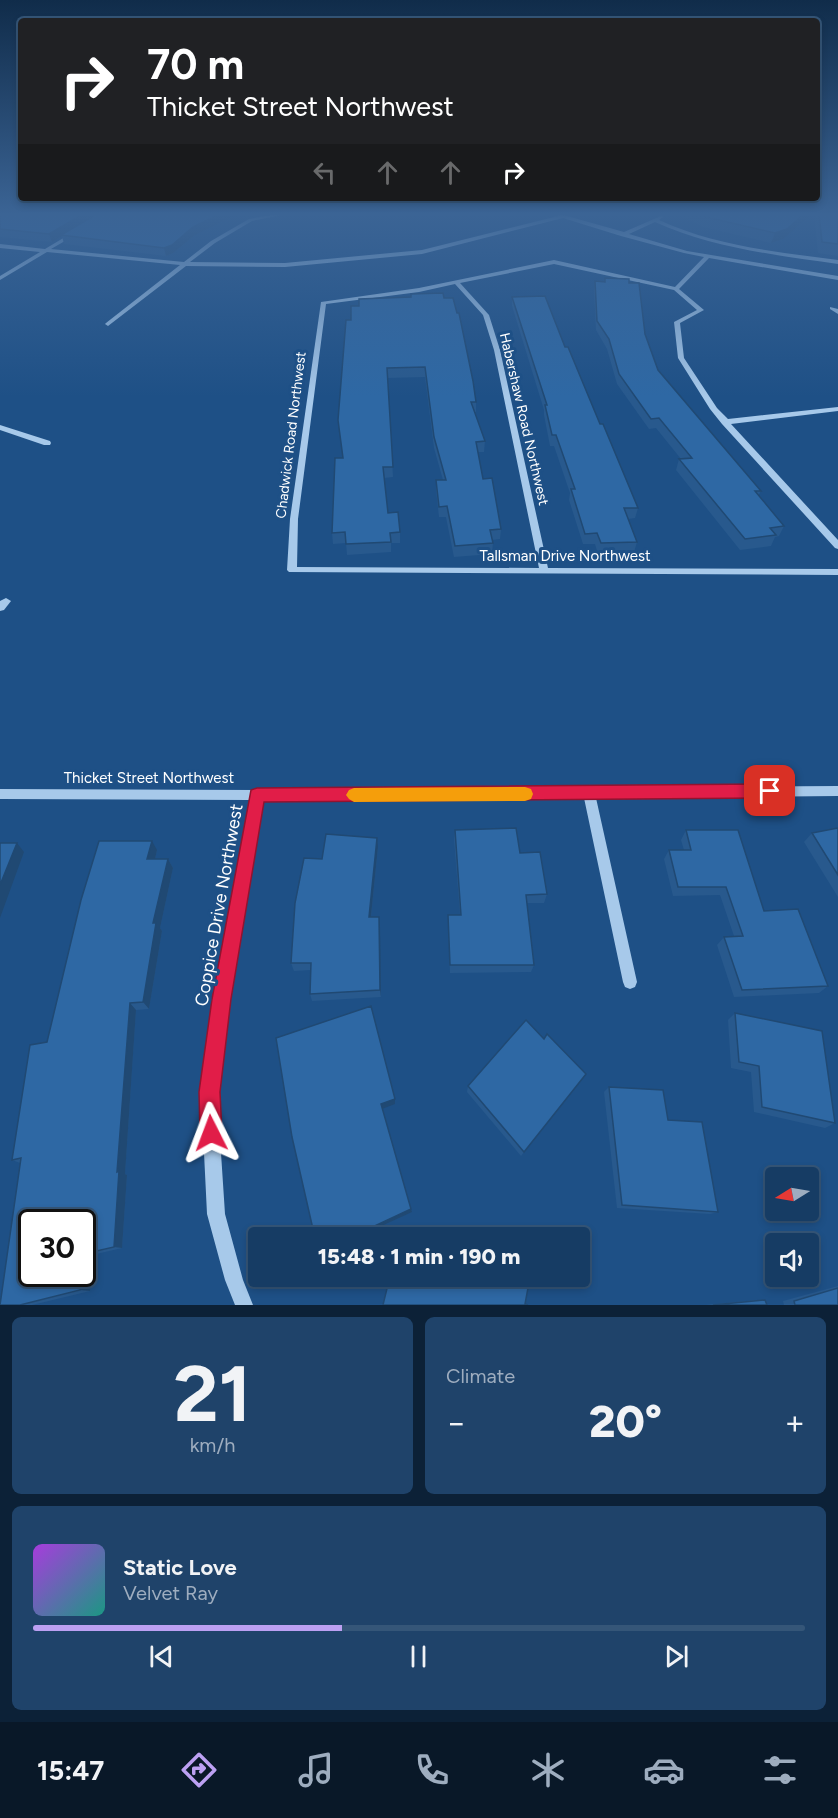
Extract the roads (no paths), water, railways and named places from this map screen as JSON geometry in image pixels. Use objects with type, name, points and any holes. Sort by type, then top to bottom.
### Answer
[{"type":"street","points":[[108,324],[171,275]]},
{"type":"street","points":[[457,283],[494,275]]},
{"type":"street","points":[[612,275],[676,289],[701,310],[677,322],[681,358],[714,410],[838,546]]},
{"type":"street","points":[[676,289],[690,275]]},
{"type":"street","points":[[820,275],[838,278]]},
{"type":"street","name":"Chadwick Road Northwest","points":[[292,570],[294,519],[323,303],[457,283]]},
{"type":"street","name":"Habershaw Road Northwest","points":[[457,283],[486,315],[497,350],[544,571]]},
{"type":"street","points":[[725,422],[838,409]]},
{"type":"street","points":[[0,427],[47,443]]},
{"type":"street","name":"Tallsman Drive Northwest","points":[[292,570],[838,572]]},
{"type":"street","name":"Thicket Street Northwest","points":[[0,794],[257,795],[838,791]]},
{"type":"street","points":[[589,793],[630,982]]},
{"type":"street","name":"Coppice Drive Northwest","points":[[244,1305],[234,1280],[216,1214],[209,1092],[222,999],[257,795]]}]
